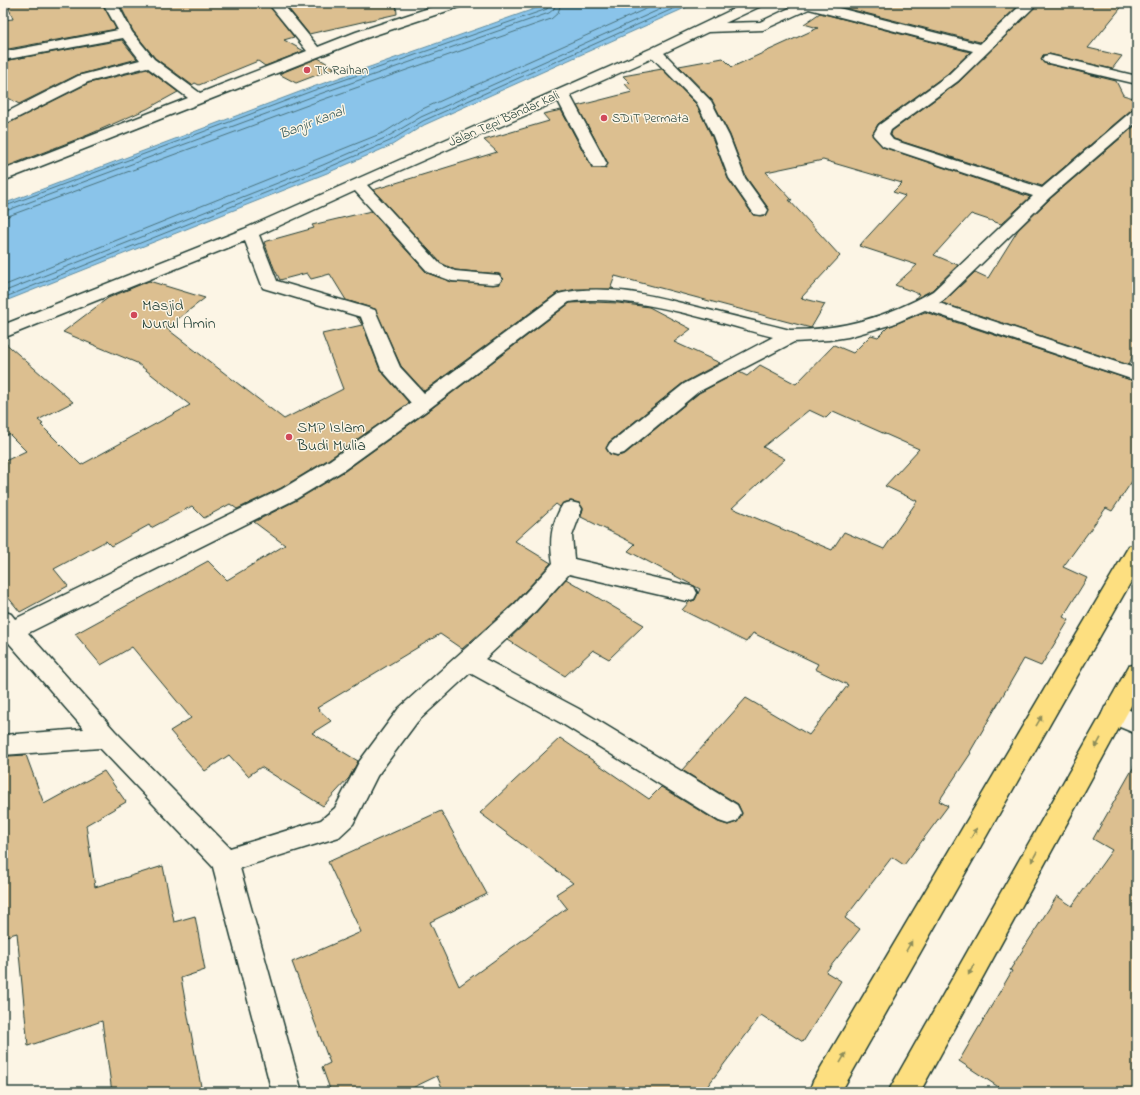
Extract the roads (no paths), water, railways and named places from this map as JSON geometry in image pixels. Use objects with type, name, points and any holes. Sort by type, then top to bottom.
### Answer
[{"type":"main road","points":[[824,1092],[1137,552]]},
{"type":"main road","points":[[903,1092],[1126,719],[1137,673]]},
{"type":"street","points":[[110,3],[126,33],[149,62],[199,99]]},
{"type":"street","points":[[275,3],[316,53]]},
{"type":"street","points":[[3,176],[316,53],[427,7],[457,3]]},
{"type":"street","name":"Jalan Tepi Bandar Kali","points":[[3,332],[250,233],[655,52],[756,3]]},
{"type":"street","points":[[1030,3],[954,78],[884,128],[881,135],[888,143],[1044,194]]},
{"type":"street","points":[[704,28],[763,26],[808,4],[983,49]]},
{"type":"street","points":[[3,56],[126,33]]},
{"type":"street","points":[[655,52],[704,101],[721,136],[737,178],[760,210]]},
{"type":"street","points":[[1049,59],[1137,80]]},
{"type":"street","points":[[3,120],[78,81],[149,62]]},
{"type":"street","points":[[561,94],[600,164]]},
{"type":"street","points":[[287,1092],[225,861],[106,738],[8,625],[289,494],[337,465],[423,404],[564,298],[580,294],[616,295],[641,299],[790,336],[820,336],[866,328],[925,304],[939,295],[1044,194],[1075,169],[1137,114]]},
{"type":"street","points":[[357,184],[434,268],[452,276],[493,280]]},
{"type":"street","points":[[250,233],[269,284],[369,314],[390,369],[423,404]]},
{"type":"street","points":[[925,304],[1137,375]]},
{"type":"street","points":[[617,448],[691,388],[790,336]]},
{"type":"street","points":[[564,565],[559,539],[560,533],[571,509]]},
{"type":"street","points":[[564,565],[686,593]]},
{"type":"street","points":[[225,861],[330,829],[344,816],[368,769],[408,716],[523,610],[564,565]]},
{"type":"street","points":[[468,661],[570,716],[728,813]]},
{"type":"street","points":[[3,745],[106,738]]},
{"type":"water","name":"Banjir Kanal","points":[[551,3],[696,3],[424,125],[392,145],[327,173],[3,302],[3,204],[310,88]]},
{"type":"place","name":"TK Raihan","points":[[307,70]]},
{"type":"place","name":"SDIT Permata","points":[[604,118]]},
{"type":"place","name":"Masjid Nurul Amin","points":[[134,315]]},
{"type":"place","name":"SMP Islam Budi Mulia","points":[[289,437]]}]
